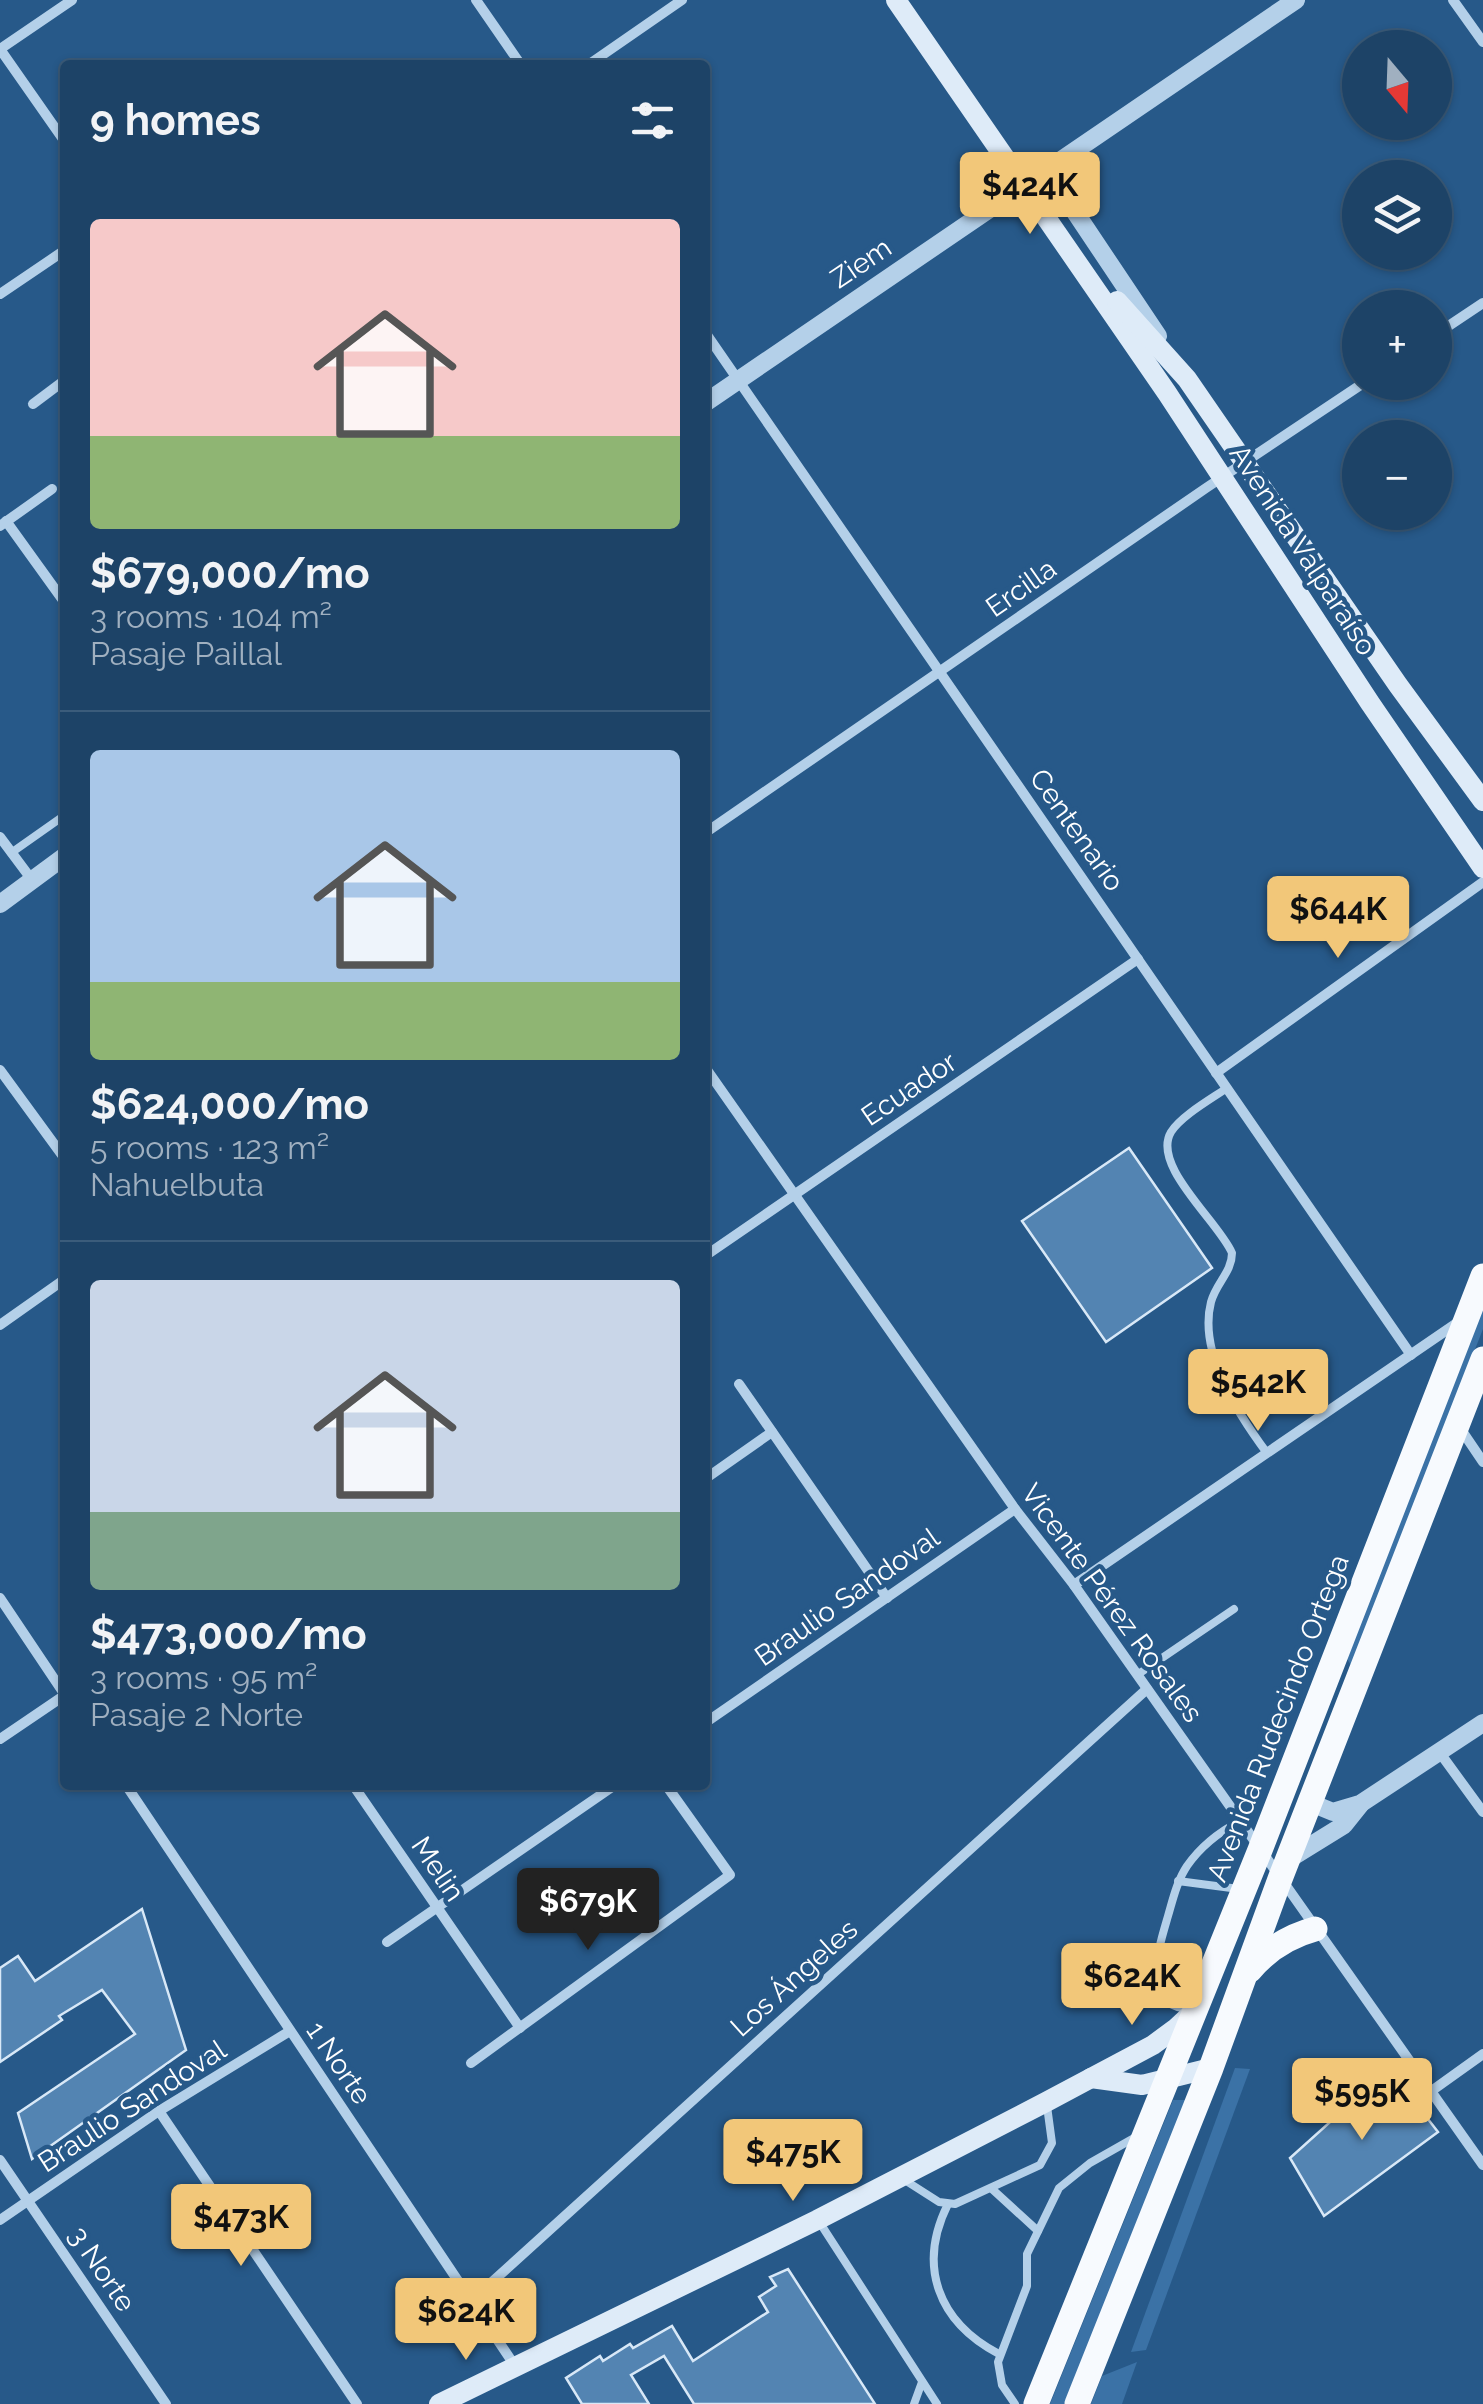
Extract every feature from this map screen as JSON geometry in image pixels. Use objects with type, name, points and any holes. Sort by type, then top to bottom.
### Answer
[{"type":"main road","name":"Avenida Valparaíso","points":[[896,0],[1077,260],[1483,868]]},
{"type":"main road","name":"Avenida Valparaíso","points":[[1077,260],[1186,379],[1483,801]]},
{"type":"main road","name":"Avenida Rudecindo Ortega","points":[[1036,2404],[1260,1850],[1483,1276]]},
{"type":"main road","points":[[1077,2404],[1211,2068],[1483,1359]]},
{"type":"main road","points":[[1244,1978],[1276,1945],[1316,1929]]},
{"type":"main road","points":[[443,2403],[817,2220],[1046,2102],[1153,2045],[1196,2009]]},
{"type":"main road","points":[[1090,2078],[1142,2084],[1211,2068]]},
{"type":"street","points":[[60,135],[0,49],[72,0]]},
{"type":"street","points":[[476,0],[518,60]]},
{"type":"street","points":[[595,60],[682,0]]},
{"type":"street","name":"Ziem","points":[[710,400],[1296,0]]},
{"type":"street","points":[[1453,0],[1483,42]]},
{"type":"street","name":"Avenida Valparaíso","points":[[1047,170],[1186,379]]},
{"type":"street","points":[[0,294],[60,253]]},
{"type":"street","points":[[1452,324],[1483,303]]},
{"type":"street","name":"Centenario","points":[[710,339],[1411,1355]]},
{"type":"street","points":[[33,404],[60,384]]},
{"type":"street","name":"Ercilla","points":[[710,829],[1342,398]]},
{"type":"street","points":[[52,488],[3,523],[60,597]]},
{"type":"street","points":[[0,837],[32,880]]},
{"type":"street","points":[[0,904],[60,860]]},
{"type":"street","points":[[1216,1073],[1483,882]]},
{"type":"street","name":"Ecuador","points":[[710,1253],[1138,959]]},
{"type":"street","points":[[0,1070],[60,1152]]},
{"type":"street","name":"Vicente Pérez Rosales","points":[[710,1074],[1260,1850],[1285,1869],[1316,1929],[1483,2164]]},
{"type":"street","points":[[0,1325],[60,1283]]},
{"type":"street","points":[[1074,1585],[1466,1317]]},
{"type":"street","points":[[739,1384],[887,1598]]},
{"type":"street","points":[[1458,1425],[1483,1462]]},
{"type":"street","points":[[710,1475],[772,1432]]},
{"type":"street","name":"Braulio Sandoval","points":[[710,1720],[1015,1509]]},
{"type":"street","points":[[0,1598],[60,1688]]},
{"type":"street","name":"Los Ángeles","points":[[471,2301],[1147,1689]]},
{"type":"street","points":[[0,1740],[60,1698]]},
{"type":"street","points":[[1311,1803],[1333,1812],[1360,1804],[1483,1722]]},
{"type":"street","points":[[1440,1753],[1483,1812]]},
{"type":"street","name":"1 Norte","points":[[129,1790],[516,2367]]},
{"type":"street","name":"Melin","points":[[357,1790],[520,2028]]},
{"type":"street","points":[[387,1942],[608,1790]]},
{"type":"street","points":[[471,2063],[730,1875],[670,1790]]},
{"type":"street","points":[[1285,1869],[1344,1825],[1360,1804]]},
{"type":"street","name":"Braulio Sandoval","points":[[0,2220],[159,2111],[290,2031]]},
{"type":"street","points":[[1430,2092],[1483,2054]]},
{"type":"street","points":[[159,2111],[357,2404]]},
{"type":"street","name":"3 Norte","points":[[0,2160],[166,2404]]},
{"type":"lane","points":[[11,852],[60,818]]},
{"type":"lane","points":[[1226,1088],[1176,1125],[1167,1152],[1174,1169],[1230,1247],[1232,1265],[1218,1285],[1210,1308],[1209,1335],[1232,1398],[1267,1452]]},
{"type":"lane","points":[[1137,1675],[1234,1609]]},
{"type":"lane","points":[[1196,2009],[1171,2004],[1164,1995],[1155,1959],[1178,1880],[1199,1851],[1240,1822]]},
{"type":"lane","points":[[1178,1880],[1244,1890]]},
{"type":"lane","points":[[900,2177],[931,2198],[948,2204],[962,2203],[1040,2165],[1052,2143],[1046,2102]]},
{"type":"lane","points":[[1015,2404],[999,2378],[999,2354],[1027,2286],[1027,2254],[1038,2231],[1066,2181],[1149,2125]]},
{"type":"lane","points":[[992,2189],[1038,2231]]},
{"type":"lane","points":[[948,2204],[932,2260],[940,2295],[964,2330],[999,2354]]},
{"type":"lane","points":[[817,2220],[937,2404]]},
{"type":"lane","points":[[914,2404],[922,2382]]},
{"type":"shaded area","points":[[1483,1305],[1483,1329],[1351,1665],[1345,1656]]},
{"type":"shaded area","points":[[1235,2068],[1250,2069],[1146,2350],[1131,2352]]},
{"type":"shaded area","points":[[1173,2100],[1186,2100],[1064,2404],[1050,2404]]},
{"type":"shaded area","points":[[1137,2362],[1122,2404],[1091,2404],[1102,2376]]},
{"type":"building","points":[[1129,1148],[1212,1268],[1106,1342],[1022,1221]]},
{"type":"building","points":[[142,1909],[186,2050],[32,2159],[18,2113],[135,2034],[102,1990],[59,2016],[62,2020],[0,2062],[0,1968],[18,1956],[35,1981]]},
{"type":"building","points":[[1389,2069],[1438,2132],[1324,2216],[1290,2158]]},
{"type":"building","points":[[788,2269],[875,2404],[694,2404],[664,2356],[631,2375],[649,2404],[582,2404],[566,2378],[600,2356],[603,2361],[672,2326],[693,2361],[768,2312],[759,2297],[776,2286],[770,2277]]}]
